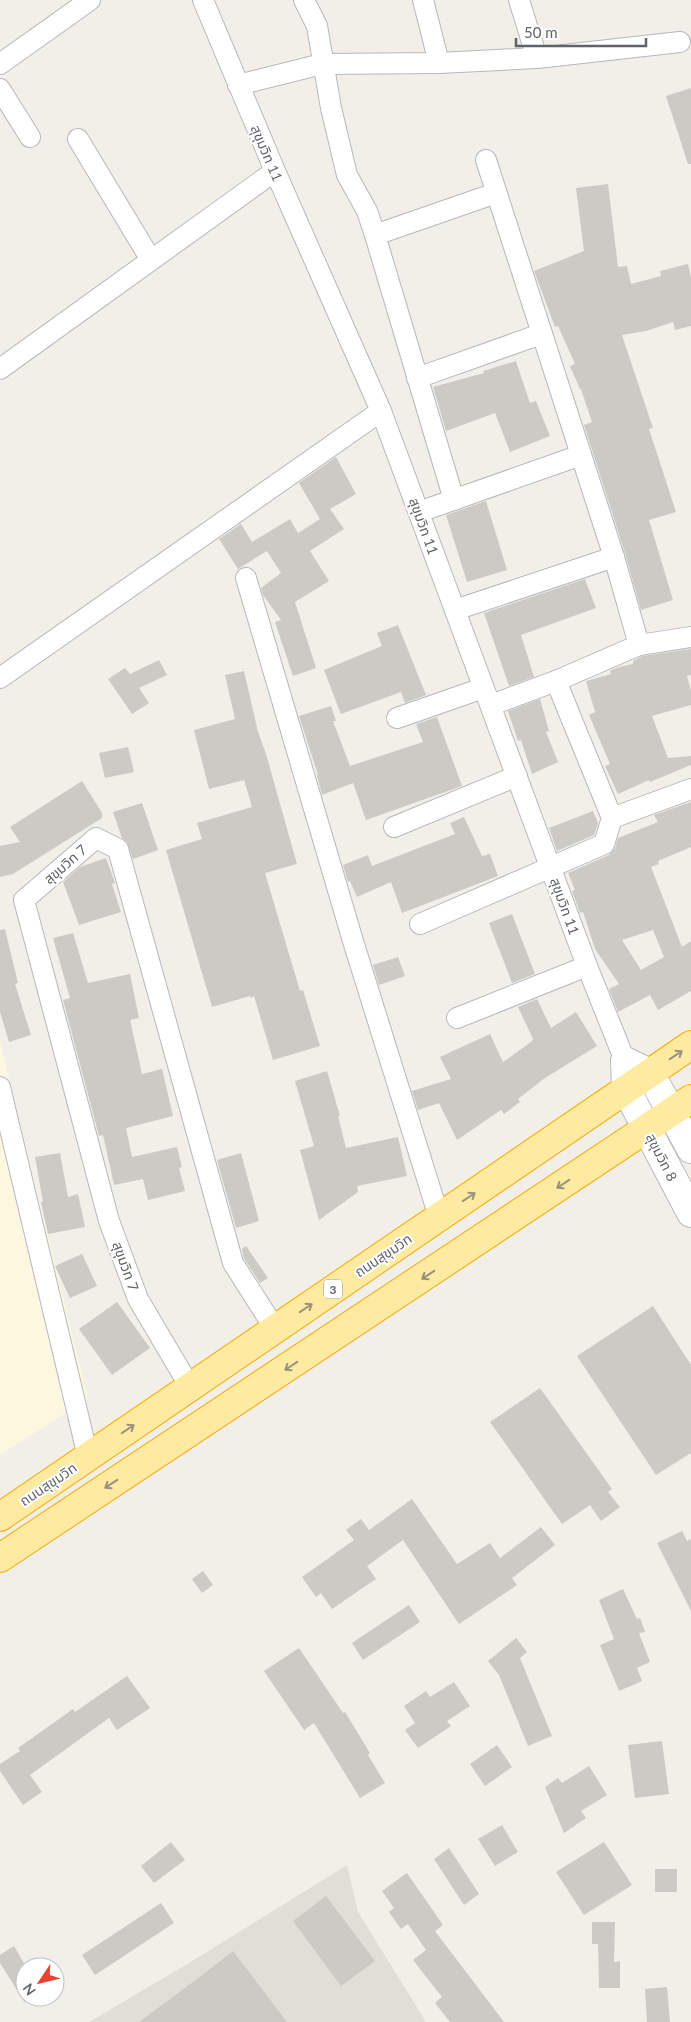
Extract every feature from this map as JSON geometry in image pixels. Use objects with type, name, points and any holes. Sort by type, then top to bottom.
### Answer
[{"type":"highway","name":"ถนนสุขุมวิท","points":[[0,1517],[691,1045]]},
{"type":"highway","points":[[0,1558],[681,1105]]},
{"type":"main road","points":[[625,1061],[650,1073],[681,1105],[691,1149]]},
{"type":"main road","name":"สุขุมวิท 11","points":[[625,1061],[626,1089],[647,1128]]},
{"type":"main road","name":"สุขุมวิท 8","points":[[647,1128],[691,1213]]},
{"type":"street","points":[[0,64],[90,0]]},
{"type":"street","name":"สุขุมวิท 11","points":[[203,0],[275,171],[381,411],[586,966],[625,1061]]},
{"type":"street","points":[[304,0],[317,26],[322,64],[347,175],[367,211],[375,235],[454,500]]},
{"type":"street","points":[[423,0],[439,63]]},
{"type":"street","points":[[519,0],[537,58]]},
{"type":"street","points":[[238,85],[322,64],[439,63],[537,58],[680,42]]},
{"type":"street","points":[[0,89],[30,138]]},
{"type":"street","points":[[78,139],[151,260]]},
{"type":"street","points":[[486,160],[614,557],[638,645]]},
{"type":"street","points":[[0,369],[275,171]]},
{"type":"street","points":[[375,235],[496,193]]},
{"type":"street","points":[[417,378],[541,334]]},
{"type":"street","points":[[0,678],[381,411]]},
{"type":"street","points":[[419,512],[581,456]]},
{"type":"street","points":[[455,610],[614,557]]},
{"type":"street","points":[[246,578],[353,941],[439,1217]]},
{"type":"street","points":[[398,718],[556,681],[638,645],[691,637]]},
{"type":"street","points":[[420,924],[604,844],[612,818],[556,681]]},
{"type":"street","points":[[394,828],[516,776]]},
{"type":"street","points":[[612,818],[691,789]]},
{"type":"street","name":"สุขุมวิท 7","points":[[190,1387],[138,1299],[109,1221],[24,900],[96,838],[118,849],[233,1263],[274,1329]]},
{"type":"street","points":[[457,1018],[586,966]]},
{"type":"street","points":[[0,1087],[88,1457]]},
{"type":"shaded area","points":[[0,1042],[88,1399],[0,1455]]},
{"type":"shaded area","points":[[347,1865],[358,1912],[426,2022],[89,2022],[189,1963]]},
{"type":"building","points":[[691,88],[691,164],[688,164],[666,96]]},
{"type":"building","points":[[608,184],[618,267],[627,266],[631,284],[661,276],[660,271],[688,264],[691,277],[691,326],[675,330],[673,322],[646,331],[622,335],[653,428],[649,429],[676,512],[649,520],[673,600],[641,610],[584,425],[592,422],[581,389],[570,366],[575,364],[558,326],[555,327],[534,271],[584,251],[576,188]]},
{"type":"building","points":[[516,361],[530,403],[536,401],[550,436],[510,452],[495,413],[446,431],[433,387],[484,373],[483,371]]},
{"type":"building","points":[[336,457],[356,494],[330,509],[344,529],[310,551],[329,581],[295,602],[316,668],[293,676],[275,622],[281,620],[263,595],[261,588],[281,573],[267,551],[238,569],[219,539],[241,524],[252,542],[290,519],[298,533],[320,519],[299,483]]},
{"type":"building","points":[[486,501],[507,570],[467,582],[446,515]]},
{"type":"building","points":[[585,579],[596,608],[521,635],[534,677],[509,686],[484,613]]},
{"type":"building","points":[[398,625],[426,695],[405,703],[401,692],[341,714],[324,670],[382,646],[377,633]]},
{"type":"building","points":[[691,649],[691,675],[687,676],[691,691],[691,705],[652,716],[668,758],[691,756],[691,765],[650,782],[649,780],[618,794],[605,766],[610,764],[589,715],[595,712],[586,681],[611,674],[610,671],[633,664],[633,661],[642,656]]},
{"type":"building","points":[[159,660],[167,675],[139,688],[149,703],[132,714],[108,679],[125,668],[130,674]]},
{"type":"building","points":[[244,671],[258,732],[297,864],[265,873],[300,991],[303,990],[320,1046],[273,1060],[254,996],[212,1007],[166,850],[202,839],[197,823],[252,807],[244,780],[209,789],[194,730],[235,719],[225,675]]},
{"type":"building","points":[[540,699],[549,731],[546,732],[558,762],[532,774],[521,740],[518,741],[508,711]]},
{"type":"building","points":[[331,706],[336,721],[333,721],[350,766],[423,742],[416,724],[437,717],[462,786],[366,820],[353,783],[322,795],[318,775],[299,716]]},
{"type":"building","points":[[128,747],[134,772],[105,778],[99,753]]},
{"type":"building","points":[[82,781],[102,813],[102,818],[13,874],[0,877],[0,846],[20,842],[10,827]]},
{"type":"building","points":[[691,802],[691,847],[658,861],[659,864],[651,867],[682,947],[691,941],[691,991],[658,1010],[650,995],[618,1012],[609,989],[619,984],[595,949],[583,912],[580,913],[572,891],[575,890],[568,873],[609,855],[615,848],[618,838],[658,822],[654,815]],"holes":[[[653,930],[664,957],[641,970],[622,940]]]},
{"type":"building","points":[[142,803],[158,850],[133,859],[127,842],[122,838],[113,812]]},
{"type":"building","points":[[593,811],[598,823],[594,835],[557,851],[549,828]]},
{"type":"building","points":[[464,817],[482,856],[490,854],[498,876],[402,913],[391,882],[357,897],[350,881],[348,882],[343,865],[368,855],[372,866],[455,834],[450,823]]},
{"type":"building","points":[[106,858],[115,883],[112,884],[121,912],[79,925],[63,882],[80,867]]},
{"type":"building","points":[[512,914],[535,974],[512,983],[489,923]]},
{"type":"building","points":[[5,929],[18,983],[15,984],[31,1035],[9,1042],[0,1012],[0,930]]},
{"type":"building","points":[[73,933],[88,983],[130,974],[139,1018],[130,1020],[142,1074],[162,1069],[173,1116],[126,1128],[132,1157],[177,1147],[182,1167],[179,1168],[185,1191],[148,1200],[143,1179],[114,1185],[103,1135],[99,1136],[63,1000],[70,998],[53,938]]},
{"type":"building","points":[[398,957],[405,976],[379,985],[373,965]]},
{"type":"building","points":[[537,999],[551,1028],[576,1012],[597,1046],[545,1078],[518,1099],[520,1102],[504,1114],[501,1110],[457,1140],[439,1103],[418,1110],[412,1091],[451,1079],[440,1057],[490,1034],[503,1062],[531,1042],[533,1039],[518,1007]]},
{"type":"building","points":[[327,1071],[340,1116],[338,1116],[346,1148],[398,1137],[407,1176],[357,1186],[358,1192],[319,1220],[300,1150],[314,1146],[295,1081]]},
{"type":"building","points":[[60,1153],[68,1197],[78,1194],[85,1227],[48,1234],[41,1202],[43,1202],[35,1157]]},
{"type":"building","points":[[241,1153],[259,1221],[236,1228],[217,1160]]},
{"type":"building","points":[[246,1246],[268,1278],[260,1283],[244,1258],[242,1249]]},
{"type":"building","points":[[82,1254],[97,1286],[70,1298],[55,1266]]},
{"type":"building","points":[[117,1302],[150,1348],[112,1375],[79,1329]]},
{"type":"building","points":[[653,1306],[691,1365],[691,1453],[656,1475],[577,1356]]},
{"type":"building","points":[[540,1388],[612,1489],[608,1492],[620,1507],[601,1521],[590,1505],[562,1524],[490,1422]]},
{"type":"building","points":[[412,1499],[457,1564],[490,1543],[500,1558],[541,1527],[555,1545],[512,1578],[517,1585],[459,1624],[403,1540],[367,1566],[376,1579],[332,1609],[321,1593],[316,1597],[302,1577],[354,1540],[346,1530],[361,1519],[369,1530]]},
{"type":"building","points":[[682,1531],[687,1541],[691,1539],[691,1611],[657,1543]]},
{"type":"building","points":[[203,1571],[213,1585],[202,1593],[192,1579]]},
{"type":"building","points":[[623,1589],[637,1619],[640,1618],[645,1632],[639,1633],[650,1662],[637,1668],[642,1681],[619,1691],[600,1645],[614,1639],[599,1600]]},
{"type":"building","points":[[409,1605],[420,1622],[363,1660],[352,1643]]},
{"type":"building","points":[[516,1638],[527,1652],[520,1658],[552,1736],[528,1746],[499,1675],[488,1661]]},
{"type":"building","points":[[299,1648],[343,1713],[345,1712],[370,1753],[368,1755],[385,1783],[360,1798],[314,1723],[304,1730],[264,1671]]},
{"type":"building","points":[[127,1676],[150,1708],[117,1730],[109,1718],[30,1775],[42,1792],[23,1805],[0,1771],[0,1764],[20,1751],[18,1748],[73,1709],[75,1712]]},
{"type":"building","points":[[454,1682],[470,1706],[447,1721],[451,1726],[418,1748],[405,1730],[415,1723],[404,1706],[426,1691],[430,1697]]},
{"type":"building","points":[[662,1741],[669,1794],[635,1798],[628,1745]]},
{"type":"building","points":[[497,1745],[512,1767],[485,1786],[470,1764]]},
{"type":"building","points":[[589,1766],[607,1795],[581,1811],[586,1818],[564,1833],[545,1787],[558,1778],[562,1783]]},
{"type":"building","points":[[502,1825],[518,1852],[495,1866],[478,1839]]},
{"type":"building","points":[[171,1842],[185,1860],[154,1883],[141,1866]]},
{"type":"building","points":[[604,1842],[632,1885],[584,1915],[556,1872]]},
{"type":"building","points":[[449,1848],[479,1894],[464,1905],[434,1859]]},
{"type":"building","points":[[655,1869],[677,1869],[677,1892],[655,1892]]},
{"type":"building","points":[[407,1873],[443,1925],[435,1931],[504,2022],[450,2022],[435,2003],[442,1997],[413,1960],[426,1950],[408,1924],[401,1929],[389,1912],[394,1908],[382,1891]]},
{"type":"building","points":[[326,1896],[375,1961],[341,1986],[293,1921]]},
{"type":"building","points":[[161,1903],[174,1923],[95,1975],[82,1955]]},
{"type":"building","points":[[592,1922],[615,1922],[614,1962],[620,1961],[620,1988],[599,1988],[598,1944],[592,1944]]},
{"type":"building","points":[[14,1946],[20,1957],[15,1957],[15,1987],[0,1963],[0,1955]]},
{"type":"building","points":[[233,1951],[287,2022],[139,2022],[197,1979]]},
{"type":"building","points":[[667,1987],[670,2022],[647,2022],[645,1989]]}]
